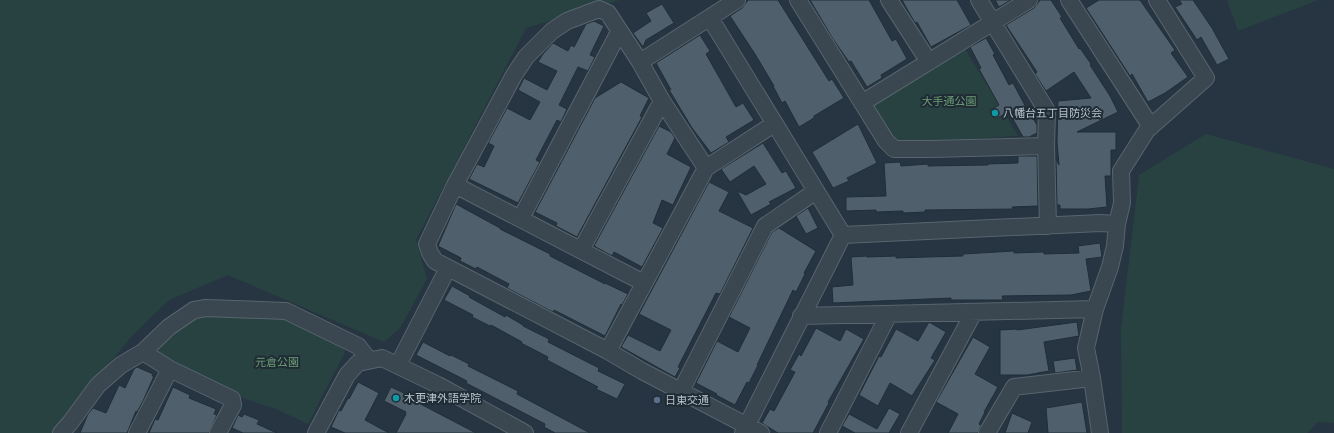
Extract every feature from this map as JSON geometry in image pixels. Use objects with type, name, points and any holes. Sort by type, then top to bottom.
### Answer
[{"type":"street","points":[[640,62],[737,0]]},
{"type":"street","points":[[798,0],[886,141],[894,149],[1046,146]]},
{"type":"street","points":[[889,0],[929,62]]},
{"type":"street","points":[[979,0],[1047,111],[1046,146],[1048,226]]},
{"type":"street","points":[[862,103],[1028,0]]},
{"type":"street","points":[[1069,0],[1151,127]]},
{"type":"street","points":[[1100,433],[1086,348],[1095,309],[1110,267],[1115,246],[1117,224],[1122,203],[1121,171],[1147,130],[1206,78],[1158,0]]},
{"type":"street","points":[[706,168],[662,101],[640,62],[608,13],[599,9],[567,21],[552,31],[526,57],[514,75],[455,185],[427,244],[435,261],[608,351],[681,391],[744,429],[761,433]]},
{"type":"street","points":[[710,18],[843,235]]},
{"type":"street","points":[[521,218],[619,32]]},
{"type":"street","points":[[581,250],[662,101]]},
{"type":"street","points":[[608,351],[706,168],[774,124]]},
{"type":"street","points":[[455,185],[644,283]]},
{"type":"street","points":[[681,391],[765,226],[816,191]]},
{"type":"street","points":[[843,235],[1100,223],[1117,224]]},
{"type":"street","points":[[744,429],[843,235]]},
{"type":"street","points":[[398,365],[448,268]]},
{"type":"street","points":[[61,433],[98,385],[121,365],[143,352],[169,326],[194,310],[206,308],[286,311],[358,346],[369,360]]},
{"type":"street","points":[[802,316],[1095,309]]},
{"type":"street","points":[[909,433],[974,312]]},
{"type":"street","points":[[828,433],[889,314]]},
{"type":"street","points":[[143,352],[170,369],[232,399],[232,405],[218,433]]},
{"type":"street","points":[[316,433],[347,375],[358,363],[382,358],[398,365],[525,433]]},
{"type":"street","points":[[137,433],[170,369]]},
{"type":"street","points":[[987,433],[1014,387],[1092,378]]},
{"type":"green space","points":[[0,0],[620,0],[526,28],[416,240],[427,279],[400,328],[384,342],[228,275],[169,300],[131,337],[52,433],[0,433]]},
{"type":"green space","points":[[1227,0],[1318,0],[1238,31]]},
{"type":"green space","name":"大手通公園","points":[[964,47],[1018,136],[897,143],[871,104]]},
{"type":"green space","points":[[1206,134],[1334,169],[1334,423],[1318,422],[1307,433],[1122,433],[1121,329],[1139,175]]},
{"type":"green space","name":"元倉公園","points":[[198,315],[287,318],[343,348],[345,352],[308,424],[276,409],[245,399],[158,353],[160,344]]},
{"type":"building","points":[[748,0],[778,0],[829,81],[832,79],[844,98],[799,127],[785,101],[782,103],[755,54],[730,16],[742,8]]},
{"type":"building","points":[[810,0],[869,0],[892,41],[896,39],[907,59],[881,75],[882,78],[867,87],[851,61],[849,62],[833,39]]},
{"type":"building","points":[[902,0],[957,0],[971,25],[931,47],[917,22],[915,23]]},
{"type":"building","points":[[995,0],[1011,0],[999,7]]},
{"type":"building","points":[[1040,0],[1051,0],[1062,17],[1060,18],[1079,49],[1080,48],[1091,64],[1090,65],[1110,96],[1118,112],[1077,132],[1116,132],[1116,150],[1111,150],[1111,176],[1105,176],[1107,207],[1060,209],[1060,205],[1057,205],[1056,159],[1059,165],[1057,142],[1058,101],[1091,98],[1074,72],[1046,91],[1035,74],[1037,72],[1006,25],[1034,8]]},
{"type":"building","points":[[1099,0],[1140,0],[1175,50],[1171,53],[1188,77],[1165,93],[1148,102],[1132,74],[1130,76],[1086,8]]},
{"type":"building","points":[[1179,0],[1193,0],[1212,28],[1229,59],[1217,65],[1201,37],[1197,40],[1175,7],[1182,4]]},
{"type":"building","points":[[662,4],[674,23],[646,40],[643,47],[633,33],[651,21],[646,13]]},
{"type":"building","points":[[594,21],[604,26],[590,55],[595,57],[588,71],[578,67],[559,105],[567,109],[561,122],[557,120],[536,160],[540,162],[518,203],[469,179],[477,164],[484,167],[494,146],[488,143],[507,108],[530,120],[540,102],[518,90],[524,78],[547,90],[557,71],[538,62],[543,54],[553,43],[568,51],[571,45],[574,47],[586,24]]},
{"type":"building","points":[[700,35],[710,51],[706,54],[736,107],[743,103],[754,120],[726,137],[729,142],[711,153],[692,128],[668,88],[671,90],[656,63]]},
{"type":"building","points":[[986,38],[1009,85],[1013,83],[1037,125],[1037,133],[1029,137],[1023,137],[1009,112],[995,119],[989,111],[999,105],[979,69],[981,68],[970,47]]},
{"type":"building","points":[[621,82],[649,98],[640,116],[642,117],[577,237],[556,226],[557,223],[535,212],[595,98]]},
{"type":"building","points":[[858,124],[877,163],[847,178],[849,181],[833,188],[812,152]]},
{"type":"building","points":[[659,126],[671,132],[675,138],[667,154],[691,167],[673,205],[662,200],[653,223],[663,228],[642,267],[614,252],[612,256],[594,246]]},
{"type":"building","points":[[763,143],[782,173],[786,171],[796,188],[769,202],[771,204],[751,215],[737,191],[746,195],[766,184],[754,166],[730,182],[721,169]]},
{"type":"building","points":[[1018,156],[1037,156],[1038,206],[1012,207],[1013,209],[925,210],[925,212],[903,213],[903,211],[876,212],[876,210],[846,211],[846,197],[886,196],[884,163],[900,162],[901,166],[928,164],[928,166],[988,165],[1018,163]]},
{"type":"building","points":[[709,182],[729,192],[719,211],[753,228],[720,294],[716,293],[678,367],[680,368],[675,377],[621,347],[628,335],[660,351],[671,330],[639,314]]},
{"type":"building","points":[[456,204],[500,229],[550,254],[550,256],[628,294],[622,305],[621,304],[605,336],[554,310],[553,312],[507,288],[509,284],[477,267],[476,269],[460,261],[461,258],[438,246]]},
{"type":"building","points":[[808,208],[818,228],[806,234],[796,216]]},
{"type":"building","points":[[779,228],[816,251],[796,292],[793,290],[749,383],[747,382],[735,405],[696,383],[717,341],[738,352],[750,328],[729,317],[772,232]]},
{"type":"building","points":[[1100,243],[1102,257],[1086,259],[1091,291],[1071,295],[1002,296],[1003,300],[951,300],[951,298],[833,303],[832,287],[853,285],[851,257],[896,256],[896,258],[963,256],[963,254],[1014,251],[1014,253],[1044,252],[1044,254],[1079,253],[1078,246]]},
{"type":"building","points":[[452,286],[505,317],[506,315],[523,326],[549,339],[548,342],[599,368],[598,371],[625,384],[617,399],[596,389],[598,387],[547,360],[548,357],[521,343],[522,342],[491,325],[490,326],[472,317],[473,315],[444,300]]},
{"type":"building","points":[[929,322],[946,332],[931,358],[935,360],[912,396],[890,383],[878,406],[859,395],[879,356],[881,357],[896,329],[918,341]]},
{"type":"building","points":[[1077,322],[1079,336],[1044,342],[1049,371],[1027,375],[1000,375],[1000,330],[1017,330]]},
{"type":"building","points":[[816,328],[840,341],[846,329],[864,339],[828,402],[829,403],[813,433],[778,433],[762,423],[770,409],[774,411],[795,372],[790,370],[799,354],[801,356]]},
{"type":"building","points":[[973,337],[990,347],[975,374],[998,387],[984,412],[979,424],[981,425],[978,433],[948,433],[958,414],[936,402]]},
{"type":"building","points":[[423,342],[469,364],[468,366],[518,391],[517,394],[590,433],[555,433],[544,427],[545,424],[416,355]]},
{"type":"building","points":[[1075,358],[1077,370],[1055,373],[1053,361]]},
{"type":"building","points":[[137,367],[153,374],[152,376],[154,376],[143,401],[137,412],[136,411],[127,433],[80,433],[88,414],[93,408],[106,413],[119,385],[125,388],[134,369]]},
{"type":"building","points":[[358,382],[379,393],[365,420],[389,433],[345,433],[331,427],[339,410],[341,411]]},
{"type":"building","points":[[173,387],[190,395],[189,398],[216,409],[214,414],[217,415],[209,433],[149,433],[155,419],[158,420]]},
{"type":"building","points":[[391,387],[476,433],[396,433],[406,412],[384,401]]},
{"type":"building","points":[[1082,402],[1087,433],[1048,433],[1046,408]]},
{"type":"building","points":[[889,408],[900,414],[889,433],[855,433],[842,426],[849,414],[877,429]]},
{"type":"building","points":[[1012,413],[1032,422],[1028,433],[1005,433]]},
{"type":"building","points":[[244,414],[259,420],[257,424],[277,433],[243,433],[232,428],[238,415],[242,417]]},
{"type":"place","name":"八幡台五丁目防災会","points":[[995,113]]},
{"type":"place","name":"木更津外語学院","points":[[396,398]]},
{"type":"place","name":"日東交通","points":[[657,400]]}]
